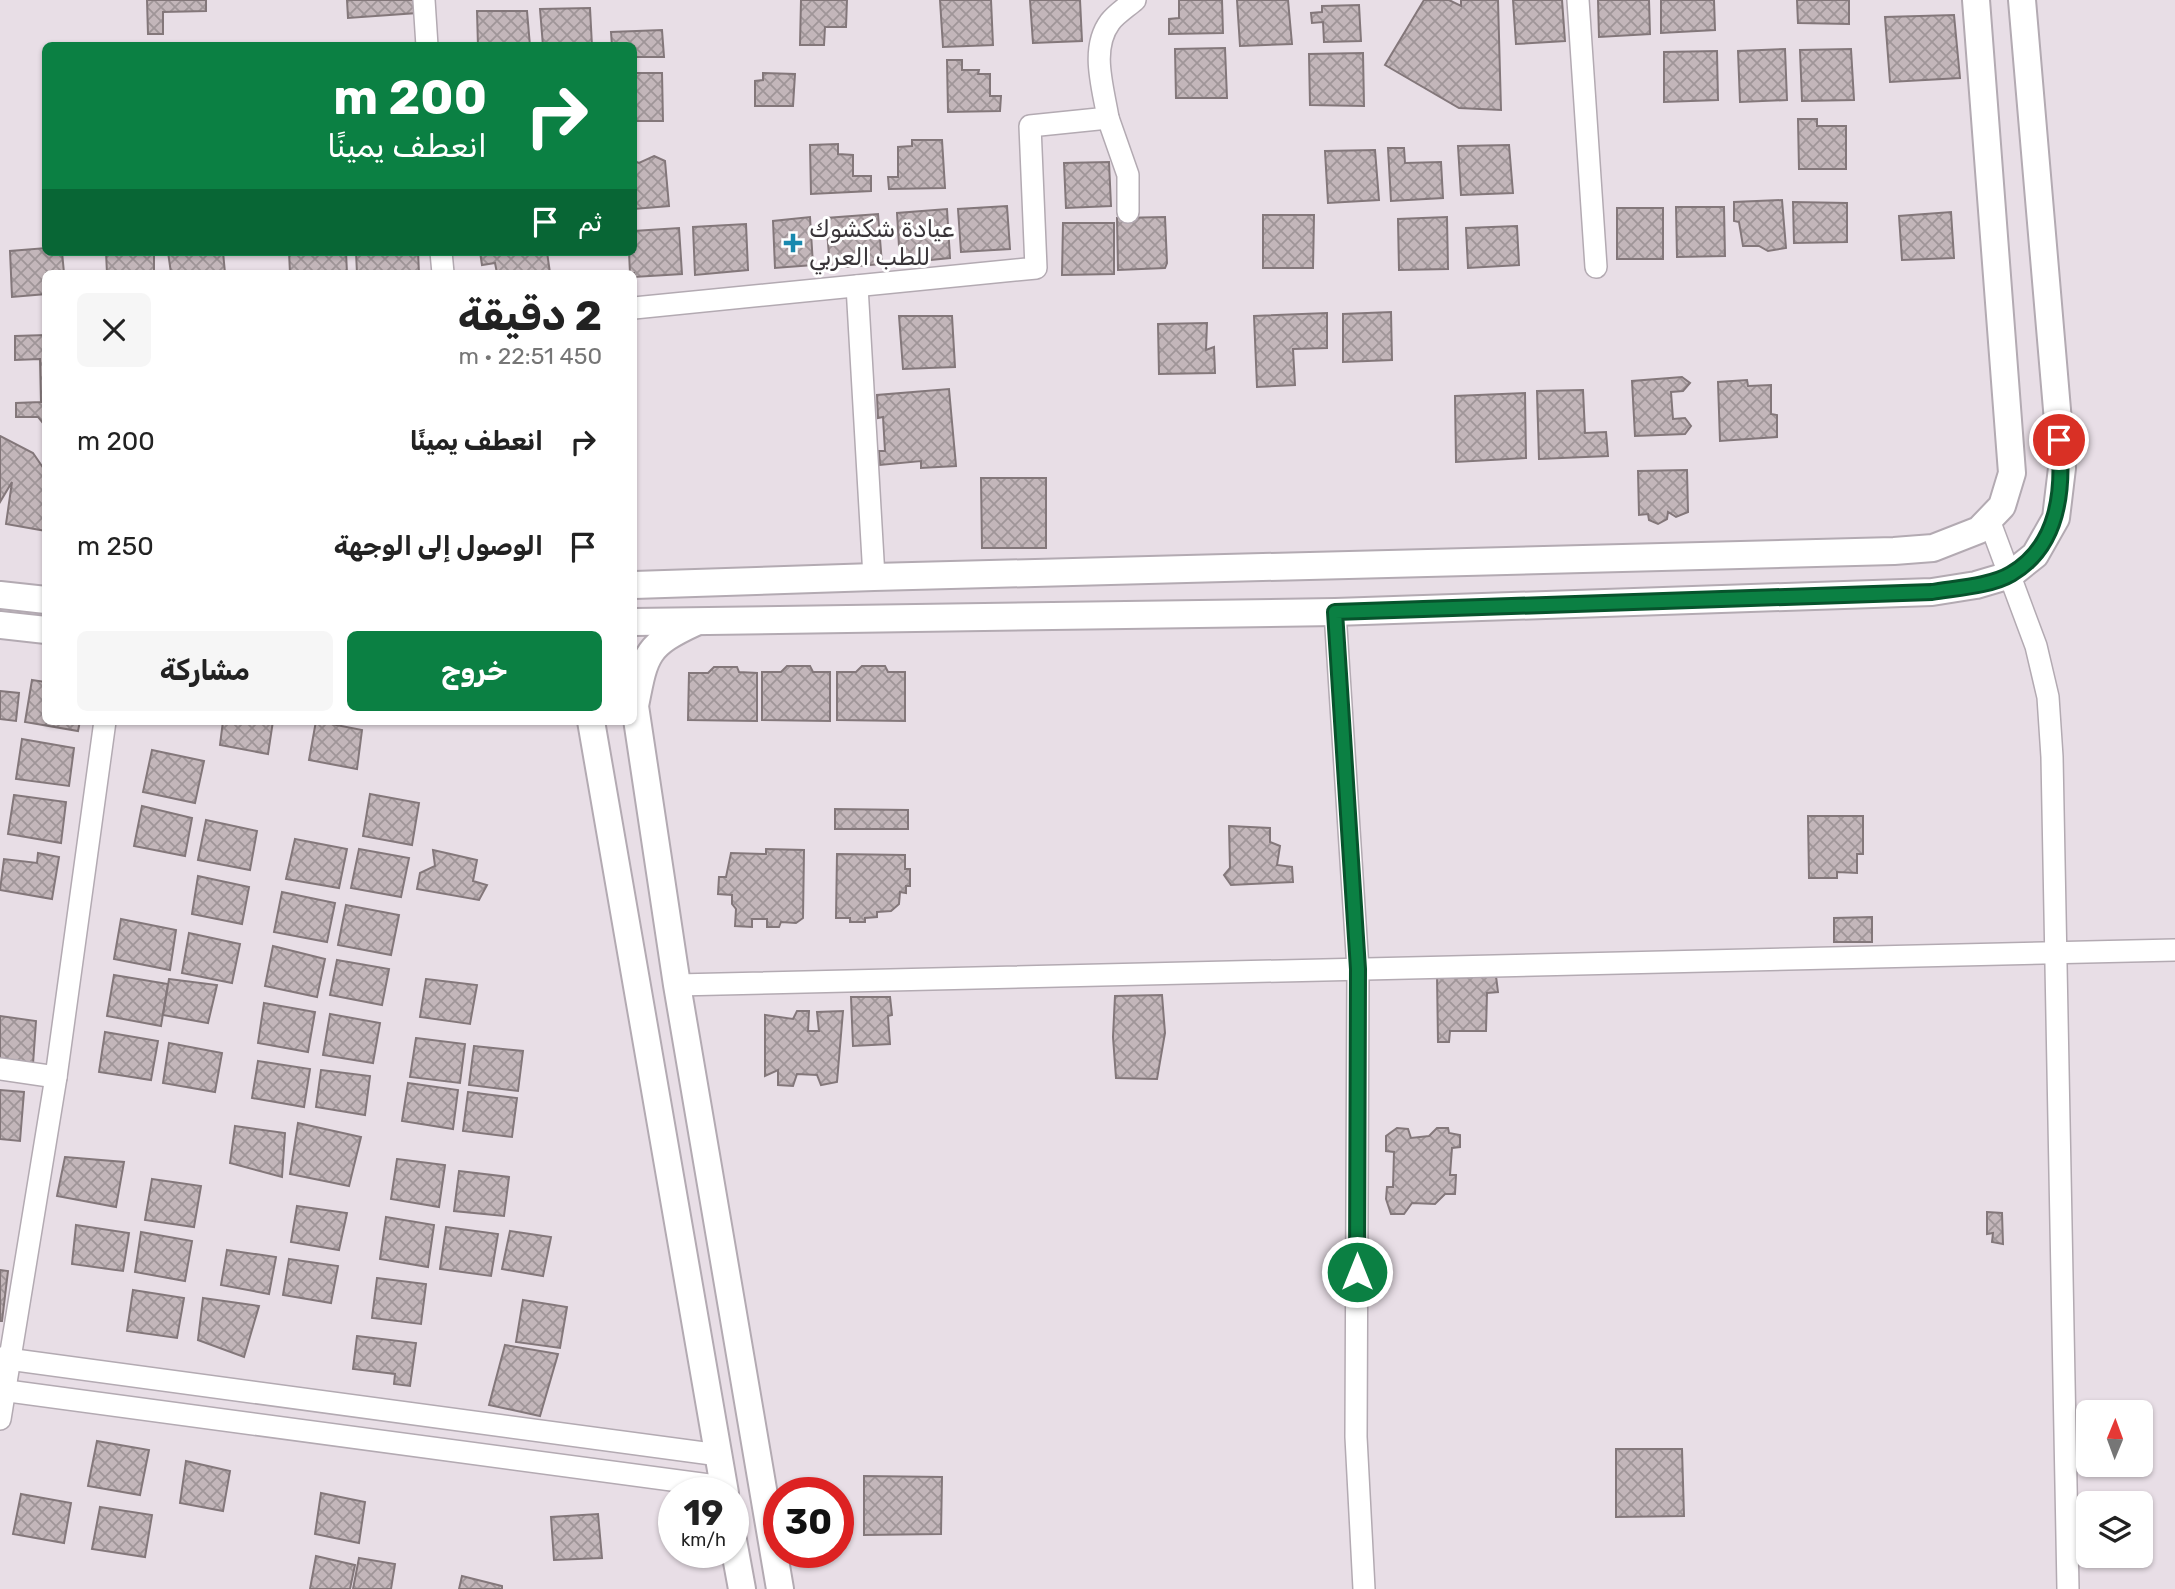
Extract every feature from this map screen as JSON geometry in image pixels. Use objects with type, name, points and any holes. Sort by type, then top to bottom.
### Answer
[{"type":"street","points":[[424,0],[427,42]]},
{"type":"street","points":[[1128,212],[1128,175],[1108,118],[1098,61],[1101,38],[1111,20],[1135,0]]},
{"type":"street","points":[[1578,0],[1596,267]]},
{"type":"street","points":[[637,588],[874,577],[1894,551],[1933,548],[1979,530],[2002,506],[2012,473],[1976,0]]},
{"type":"street","points":[[637,622],[1335,612],[1932,592],[2010,575],[2035,555],[2056,519],[2062,468],[2022,0]]},
{"type":"street","points":[[637,308],[1036,268],[1030,126],[1108,118]]},
{"type":"street","points":[[858,286],[874,577]]},
{"type":"street","points":[[1989,520],[2036,646],[2048,697],[2058,954],[2068,1589]]},
{"type":"street","points":[[1077,572],[1079,615]]},
{"type":"street","points":[[0,596],[42,600]]},
{"type":"street","points":[[1335,612],[1358,969],[1356,1437],[1364,1589]]},
{"type":"street","points":[[637,692],[650,650],[672,633],[701,620]]},
{"type":"street","points":[[0,625],[42,630]]},
{"type":"street","points":[[637,724],[677,985],[780,1589]]},
{"type":"street","points":[[0,1419],[5,1359],[57,1077],[105,725]]},
{"type":"street","points":[[592,725],[723,1477]]},
{"type":"street","points":[[677,985],[2175,950]]},
{"type":"street","points":[[652,1068],[690,1063]]},
{"type":"street","points":[[0,1069],[57,1077]]},
{"type":"street","points":[[5,1359],[719,1455]]},
{"type":"street","points":[[2,1390],[658,1481]]},
{"type":"street","points":[[738,1568],[742,1589]]},
{"type":"building","points":[[147,0],[206,0],[206,11],[163,12],[163,34],[148,34]]},
{"type":"building","points":[[347,0],[416,0],[417,13],[348,18]]},
{"type":"building","points":[[801,0],[847,0],[846,27],[825,27],[824,45],[800,45]]},
{"type":"building","points":[[940,0],[991,0],[993,45],[943,47]]},
{"type":"building","points":[[1030,0],[1080,0],[1082,41],[1033,43]]},
{"type":"building","points":[[1179,0],[1222,0],[1223,33],[1169,34],[1169,19],[1179,18]]},
{"type":"building","points":[[1237,0],[1288,0],[1292,44],[1240,46]]},
{"type":"building","points":[[1424,0],[1449,0],[1461,6],[1461,0],[1498,0],[1501,110],[1459,108],[1385,65]]},
{"type":"building","points":[[1513,0],[1562,0],[1565,41],[1516,44]]},
{"type":"building","points":[[1598,0],[1649,0],[1650,34],[1599,37]]},
{"type":"building","points":[[1661,0],[1714,0],[1715,30],[1661,33]]},
{"type":"building","points":[[1797,0],[1849,0],[1849,24],[1798,23]]},
{"type":"building","points":[[1359,5],[1361,41],[1324,42],[1323,22],[1312,23],[1311,13],[1322,12],[1322,6]]},
{"type":"building","points":[[590,8],[592,42],[543,42],[540,9]]},
{"type":"building","points":[[477,11],[527,11],[530,42],[478,42]]},
{"type":"building","points":[[1954,15],[1960,78],[1890,82],[1885,17]]},
{"type":"building","points":[[662,30],[664,57],[637,57],[637,42],[612,42],[611,32]]},
{"type":"building","points":[[1225,48],[1227,98],[1176,98],[1175,49]]},
{"type":"building","points":[[1785,49],[1787,100],[1740,102],[1738,51]]},
{"type":"building","points":[[1851,49],[1854,100],[1802,101],[1800,50]]},
{"type":"building","points":[[1717,51],[1718,100],[1664,102],[1664,52]]},
{"type":"building","points":[[1363,53],[1364,106],[1310,105],[1309,54]]},
{"type":"building","points":[[947,60],[962,60],[962,70],[979,70],[978,74],[990,74],[990,96],[1001,96],[1000,111],[948,112]]},
{"type":"building","points":[[637,73],[662,73],[663,121],[637,121]]},
{"type":"building","points":[[763,73],[795,74],[793,106],[755,106],[755,81],[763,80]]},
{"type":"building","points":[[1798,119],[1817,119],[1817,126],[1846,126],[1846,169],[1799,169]]},
{"type":"building","points":[[912,140],[942,140],[945,188],[889,189],[888,177],[898,177],[898,147],[912,146]]},
{"type":"building","points":[[838,144],[838,154],[853,155],[853,176],[871,176],[871,191],[811,194],[810,145]]},
{"type":"building","points":[[1509,145],[1513,193],[1461,195],[1458,146]]},
{"type":"building","points":[[1388,148],[1404,148],[1405,163],[1441,162],[1443,198],[1391,201]]},
{"type":"building","points":[[1375,150],[1379,200],[1328,203],[1325,151]]},
{"type":"building","points":[[654,156],[665,161],[669,206],[637,209],[637,162]]},
{"type":"building","points":[[1109,162],[1111,206],[1066,208],[1064,163]]},
{"type":"building","points":[[1782,200],[1786,248],[1768,251],[1759,246],[1743,246],[1739,222],[1734,221],[1734,202]]},
{"type":"building","points":[[1793,202],[1847,203],[1847,242],[1794,243]]},
{"type":"building","points":[[1007,206],[1010,249],[961,252],[958,209]]},
{"type":"building","points":[[1676,207],[1724,207],[1725,256],[1677,257]]},
{"type":"building","points":[[1617,208],[1663,208],[1663,259],[1617,259]]},
{"type":"building","points":[[947,209],[950,258],[900,263],[897,213]]},
{"type":"building","points":[[1951,212],[1954,258],[1902,260],[1899,216]]},
{"type":"building","points":[[878,214],[882,264],[830,268],[826,218]]},
{"type":"building","points":[[1263,215],[1314,215],[1313,268],[1263,268]]},
{"type":"building","name":"عيادة شكشوك للطب العربي","points":[[810,217],[813,265],[775,268],[773,221]]},
{"type":"building","points":[[1165,217],[1165,268],[1118,270],[1117,218]]},
{"type":"building","points":[[1447,217],[1448,269],[1399,270],[1398,219]]},
{"type":"building","points":[[1063,223],[1114,223],[1114,274],[1062,275]]},
{"type":"building","points":[[746,224],[748,270],[695,275],[693,227]]},
{"type":"building","points":[[1517,226],[1519,265],[1468,268],[1466,228]]},
{"type":"building","points":[[679,228],[682,274],[637,277],[637,270],[630,270],[629,256],[637,256],[637,231]]},
{"type":"building","points":[[42,248],[42,256],[62,256],[64,270],[42,270],[42,294],[12,297],[10,251]]},
{"type":"building","points":[[106,256],[154,256],[154,270],[107,270]]},
{"type":"building","points":[[169,256],[223,256],[225,270],[171,270]]},
{"type":"building","points":[[289,256],[346,256],[347,270],[290,270]]},
{"type":"building","points":[[356,256],[418,256],[419,270],[357,270]]},
{"type":"building","points":[[481,256],[548,256],[550,270],[496,270],[495,263],[482,265]]},
{"type":"building","points":[[1391,312],[1392,360],[1343,362],[1343,314]]},
{"type":"building","points":[[1327,313],[1327,348],[1293,349],[1295,385],[1257,387],[1254,316]]},
{"type":"building","points":[[899,316],[952,316],[955,367],[903,369]]},
{"type":"building","points":[[1207,323],[1206,350],[1214,347],[1215,373],[1159,374],[1158,324]]},
{"type":"building","points":[[42,335],[42,422],[38,417],[16,417],[16,403],[41,402],[40,359],[15,360],[15,336]]},
{"type":"building","points":[[1682,377],[1690,383],[1683,391],[1671,392],[1673,419],[1685,418],[1691,426],[1685,434],[1635,436],[1632,381]]},
{"type":"building","points":[[1747,380],[1748,386],[1771,385],[1771,414],[1777,415],[1777,437],[1720,441],[1718,382]]},
{"type":"building","points":[[949,389],[956,466],[921,468],[921,461],[880,465],[879,451],[885,451],[883,417],[878,418],[877,395]]},
{"type":"building","points":[[1583,390],[1585,433],[1606,432],[1608,456],[1539,459],[1537,391]]},
{"type":"building","points":[[1525,393],[1526,458],[1456,462],[1455,396]]},
{"type":"building","points":[[0,436],[33,453],[42,466],[42,530],[6,524],[12,482],[0,502]]},
{"type":"building","points":[[1687,470],[1688,512],[1676,517],[1668,512],[1667,519],[1658,524],[1649,520],[1648,514],[1639,515],[1638,471]]},
{"type":"building","points":[[981,478],[1046,478],[1046,548],[982,548]]},
{"type":"building","points":[[787,666],[810,666],[813,672],[830,672],[830,721],[762,720],[762,672],[781,672]]},
{"type":"building","points":[[862,666],[885,666],[888,672],[905,672],[905,721],[837,720],[837,672],[856,672]]},
{"type":"building","points":[[714,667],[737,667],[739,672],[757,673],[757,721],[688,720],[689,673],[708,673]]},
{"type":"building","points":[[32,680],[42,681],[42,725],[25,722]]},
{"type":"building","points":[[0,691],[19,693],[16,721],[0,719]]},
{"type":"building","points":[[43,725],[79,725],[78,731]]},
{"type":"building","points":[[222,725],[272,725],[268,754],[220,745]]},
{"type":"building","points":[[315,725],[336,725],[362,730],[357,769],[309,760]]},
{"type":"building","points":[[22,739],[74,748],[69,786],[16,779]]},
{"type":"building","points":[[152,750],[204,761],[195,803],[143,792]]},
{"type":"building","points":[[370,794],[419,803],[412,845],[363,836]]},
{"type":"building","points":[[14,795],[66,802],[61,843],[8,834]]},
{"type":"building","points":[[142,806],[192,818],[185,856],[134,846]]},
{"type":"building","points":[[835,809],[908,810],[908,829],[835,829]]},
{"type":"building","points":[[1808,816],[1863,816],[1863,854],[1857,854],[1857,873],[1837,872],[1837,878],[1809,878]]},
{"type":"building","points":[[206,820],[257,831],[250,870],[198,860]]},
{"type":"building","points":[[1229,826],[1270,828],[1270,842],[1280,846],[1277,865],[1292,867],[1293,882],[1231,885],[1224,875],[1230,868]]},
{"type":"building","points":[[295,839],[347,849],[339,888],[286,879]]},
{"type":"building","points":[[359,849],[409,858],[401,897],[351,888]]},
{"type":"building","points":[[766,849],[804,850],[803,918],[796,923],[781,922],[779,927],[767,927],[767,919],[752,919],[752,927],[735,926],[736,909],[732,904],[732,895],[718,894],[719,877],[726,877],[731,853],[766,854]]},
{"type":"building","points":[[433,850],[477,860],[473,881],[487,885],[479,900],[417,889],[420,873],[435,866]]},
{"type":"building","points":[[38,853],[59,857],[52,899],[0,890],[4,859],[37,863]]},
{"type":"building","points":[[837,854],[905,855],[905,869],[910,869],[910,886],[906,886],[906,893],[900,892],[899,904],[891,911],[877,912],[877,917],[865,918],[865,922],[836,918]]},
{"type":"building","points":[[198,876],[249,887],[242,924],[192,914]]},
{"type":"building","points":[[282,892],[335,903],[327,942],[274,932]]},
{"type":"building","points":[[346,905],[399,915],[391,955],[338,945]]},
{"type":"building","points":[[1872,917],[1872,942],[1834,942],[1834,918]]},
{"type":"building","points":[[121,919],[176,930],[170,970],[114,959]]},
{"type":"building","points":[[189,933],[240,944],[232,983],[182,973]]},
{"type":"building","points":[[273,946],[325,959],[317,997],[265,986]]},
{"type":"building","points":[[337,960],[389,969],[382,1005],[330,995]]},
{"type":"building","points":[[1452,973],[1452,978],[1496,976],[1498,992],[1487,993],[1486,1031],[1450,1031],[1449,1042],[1438,1042],[1437,974]]},
{"type":"building","points":[[114,975],[168,984],[161,1026],[107,1016]]},
{"type":"building","points":[[169,979],[217,985],[208,1023],[163,1015]]},
{"type":"building","points":[[426,979],[477,985],[470,1024],[420,1017]]},
{"type":"building","points":[[1162,995],[1165,1033],[1157,1079],[1116,1078],[1113,1037],[1115,996]]},
{"type":"building","points":[[851,997],[890,997],[890,1044],[853,1046]]},
{"type":"building","points":[[264,1003],[315,1012],[308,1052],[258,1043]]},
{"type":"building","points":[[797,1011],[809,1011],[808,1031],[819,1031],[817,1012],[843,1011],[837,1082],[821,1085],[817,1075],[797,1074],[793,1086],[778,1085],[778,1070],[765,1076],[765,1015],[793,1019]]},
{"type":"building","points":[[330,1014],[380,1023],[373,1063],[323,1055]]},
{"type":"building","points":[[0,1016],[36,1021],[33,1064],[0,1060]]},
{"type":"building","points":[[105,1032],[158,1041],[151,1080],[99,1072]]},
{"type":"building","points":[[416,1038],[465,1044],[460,1083],[410,1077]]},
{"type":"building","points":[[169,1043],[222,1053],[215,1092],[163,1083]]},
{"type":"building","points":[[474,1046],[523,1051],[518,1091],[469,1085]]},
{"type":"building","points":[[258,1061],[310,1069],[304,1107],[252,1098]]},
{"type":"building","points":[[321,1070],[370,1076],[365,1115],[316,1107]]},
{"type":"building","points":[[408,1083],[458,1090],[453,1129],[402,1121]]},
{"type":"building","points":[[0,1090],[24,1092],[20,1141],[0,1139]]},
{"type":"building","points":[[468,1092],[517,1098],[512,1137],[463,1131]]},
{"type":"building","points":[[298,1123],[361,1137],[349,1186],[290,1174]]},
{"type":"building","points":[[235,1126],[285,1133],[282,1177],[230,1163]]},
{"type":"building","points":[[1397,1128],[1408,1129],[1411,1138],[1429,1136],[1437,1128],[1448,1128],[1449,1133],[1460,1135],[1460,1147],[1452,1148],[1450,1175],[1456,1175],[1455,1194],[1445,1194],[1435,1204],[1412,1203],[1404,1214],[1391,1214],[1386,1199],[1387,1187],[1393,1187],[1394,1152],[1386,1151],[1386,1136]]},
{"type":"building","points":[[65,1157],[124,1162],[116,1207],[57,1196]]},
{"type":"building","points":[[397,1159],[445,1165],[439,1207],[391,1199]]},
{"type":"building","points":[[459,1171],[509,1177],[504,1216],[454,1211]]},
{"type":"building","points":[[152,1179],[201,1186],[194,1227],[145,1220]]},
{"type":"building","points":[[297,1206],[347,1213],[339,1250],[291,1242]]},
{"type":"building","points":[[1987,1212],[2002,1213],[2003,1244],[1992,1242],[1993,1233],[1987,1234]]},
{"type":"building","points":[[386,1217],[434,1225],[428,1267],[380,1259]]},
{"type":"building","points":[[76,1225],[129,1233],[123,1271],[72,1264]]},
{"type":"building","points":[[446,1227],[498,1234],[491,1276],[440,1269]]},
{"type":"building","points":[[510,1231],[551,1237],[543,1276],[502,1269]]},
{"type":"building","points":[[141,1232],[192,1241],[185,1281],[135,1272]]},
{"type":"building","points":[[227,1250],[276,1257],[269,1294],[221,1285]]},
{"type":"building","points":[[289,1259],[338,1266],[331,1303],[283,1295]]},
{"type":"building","points":[[0,1270],[8,1271],[2,1321],[0,1321]]},
{"type":"building","points":[[377,1278],[426,1284],[421,1324],[372,1318]]},
{"type":"building","points":[[133,1290],[184,1298],[177,1338],[127,1331]]},
{"type":"building","points":[[203,1298],[259,1306],[244,1357],[198,1340]]},
{"type":"building","points":[[523,1300],[567,1307],[560,1348],[516,1342]]},
{"type":"building","points":[[357,1336],[416,1343],[410,1386],[394,1384],[395,1374],[353,1369]]},
{"type":"building","points":[[505,1345],[558,1354],[540,1416],[489,1405]]},
{"type":"building","points":[[97,1441],[149,1450],[140,1495],[88,1486]]},
{"type":"building","points":[[1616,1449],[1682,1449],[1684,1516],[1616,1517]]},
{"type":"building","points":[[186,1461],[230,1471],[223,1511],[180,1503]]},
{"type":"building","points":[[864,1476],[942,1477],[941,1534],[864,1535]]},
{"type":"building","points":[[321,1493],[365,1502],[359,1543],[315,1534]]},
{"type":"building","points":[[21,1494],[71,1503],[64,1543],[13,1534]]},
{"type":"building","points":[[100,1507],[152,1515],[145,1557],[92,1549]]},
{"type":"building","points":[[598,1514],[602,1558],[554,1560],[551,1517]]},
{"type":"building","points":[[316,1556],[355,1565],[350,1589],[310,1589]]},
{"type":"building","points":[[359,1558],[395,1564],[391,1589],[353,1589]]},
{"type":"building","points":[[462,1576],[502,1586],[502,1589],[459,1589]]},
{"type":"place","name":"عيادة شكشوك للطب العربي","points":[[793,243]]},
{"type":"route","points":[[1357,1272],[1358,969],[1335,612],[1932,592],[1976,584],[2010,575],[2035,555],[2056,519],[2062,468],[2059,440]]}]
